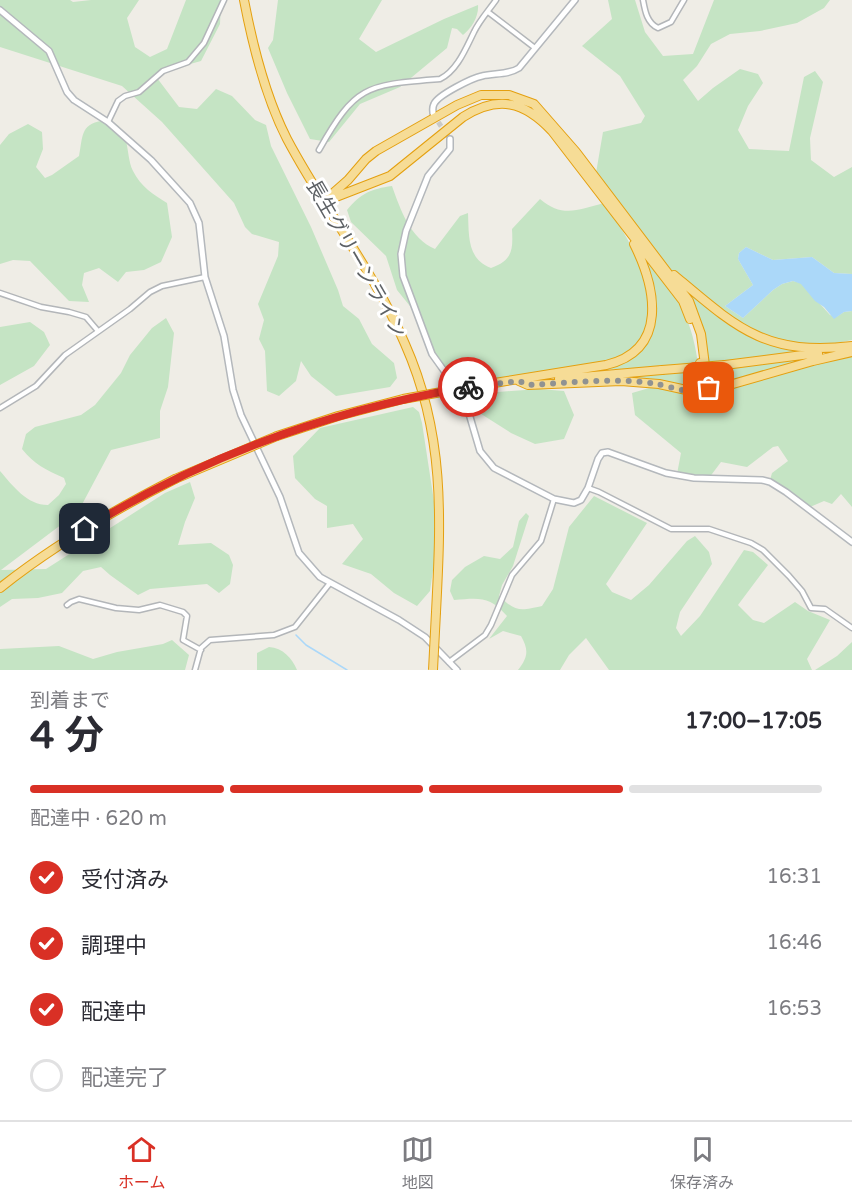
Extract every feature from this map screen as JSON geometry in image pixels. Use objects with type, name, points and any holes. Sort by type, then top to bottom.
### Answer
[{"type":"highway","name":"長生グリーンライン","points":[[244,0],[268,94],[286,137],[323,202],[378,288],[406,345],[426,405],[435,446],[440,495],[433,670]]},
{"type":"highway","points":[[323,202],[348,180],[366,159],[392,141],[457,105],[481,95],[510,95],[534,104],[549,119],[689,301],[697,323],[707,381],[700,390],[691,391],[639,382],[528,385],[519,381]]},
{"type":"highway","points":[[323,202],[390,176],[476,108],[502,103],[527,110],[541,119],[572,156],[683,301],[697,337],[702,379],[709,388],[719,388],[852,352]]},
{"type":"highway","points":[[0,588],[75,535],[131,501],[175,478],[277,436],[338,416],[403,399],[621,361],[635,352],[645,340],[652,325],[654,306],[645,272],[625,226]]},
{"type":"highway","points":[[664,267],[733,323],[763,339],[785,346],[808,349],[852,346]]},
{"type":"highway","points":[[488,384],[785,358],[852,346]]},
{"type":"street","points":[[108,122],[118,101],[125,96],[139,92],[163,71],[189,62],[204,43],[224,0]]},
{"type":"street","points":[[319,150],[344,109],[360,94],[388,84],[440,79],[446,75],[469,44],[474,31],[496,0]]},
{"type":"street","points":[[433,113],[434,104],[438,99],[474,78],[511,73],[524,63],[575,0]]},
{"type":"street","points":[[643,0],[650,22],[658,28],[671,22],[684,0]]},
{"type":"street","points":[[0,10],[49,51],[67,92],[74,100],[108,122],[151,160],[190,203],[199,223],[206,276],[224,336],[233,390],[241,415],[280,497],[300,554],[320,577],[426,637],[457,670]]},
{"type":"street","points":[[488,12],[536,48]]},
{"type":"street","points":[[450,140],[450,149],[428,176],[406,231],[401,254],[403,276],[432,354],[465,400],[480,451],[494,468],[554,499],[574,503],[581,500],[588,488],[598,459],[602,453],[608,452],[666,473],[704,479],[762,480],[786,492],[852,542]]},
{"type":"street","points":[[0,408],[36,386],[65,355],[162,286],[206,276]]},
{"type":"street","points":[[0,293],[41,307],[86,317],[98,331]]},
{"type":"street","points":[[588,488],[671,529],[709,529],[751,543],[763,550],[789,576],[802,591],[811,608],[825,609],[852,628]]},
{"type":"street","points":[[449,662],[485,635],[512,575],[541,540],[554,499]]},
{"type":"street","points":[[195,670],[205,643],[214,639],[255,638],[274,635],[295,627],[330,583]]},
{"type":"street","points":[[67,605],[79,599],[116,608],[139,610],[160,605],[183,612],[187,616],[183,640],[201,650]]},
{"type":"green space","points":[[0,0],[70,0],[73,2],[139,0],[127,18],[135,47],[150,57],[167,49],[186,0],[221,0],[220,24],[201,61],[154,74],[179,107],[197,109],[216,89],[232,96],[255,120],[266,125],[271,146],[311,227],[343,306],[359,319],[372,344],[394,363],[397,378],[390,387],[336,396],[311,376],[301,361],[296,381],[279,396],[267,391],[265,351],[259,339],[264,320],[258,304],[278,256],[279,242],[252,234],[245,227],[234,203],[162,122],[122,86],[0,47]]},
{"type":"green space","points":[[278,0],[382,0],[359,39],[376,52],[478,5],[478,9],[474,22],[463,35],[457,29],[452,28],[447,48],[400,87],[360,104],[329,142],[310,139],[268,48],[273,40]]},
{"type":"green space","points":[[608,0],[635,0],[645,32],[663,56],[693,54],[714,0],[830,0],[824,8],[797,23],[760,31],[730,34],[711,44],[697,66],[683,80],[698,101],[740,69],[758,74],[763,83],[748,106],[738,130],[749,149],[789,151],[804,77],[815,71],[823,82],[810,138],[811,160],[834,177],[852,167],[852,274],[834,273],[812,257],[773,260],[746,247],[739,253],[738,259],[753,285],[725,306],[743,318],[782,284],[793,281],[801,283],[830,315],[836,317],[844,312],[852,311],[852,340],[832,344],[802,345],[763,337],[730,317],[668,268],[596,173],[603,132],[641,123],[645,116],[620,76],[582,46],[612,19]]},
{"type":"green space","points":[[101,121],[111,122],[123,132],[130,164],[136,177],[148,190],[167,203],[172,237],[161,262],[144,270],[126,272],[118,282],[99,268],[84,273],[82,285],[89,302],[69,301],[30,261],[13,260],[0,264],[0,145],[9,134],[28,124],[42,132],[43,149],[36,167],[45,178],[79,156],[86,129],[89,125]]},
{"type":"green space","points":[[392,186],[407,223],[419,238],[435,249],[460,216],[468,213],[469,238],[473,253],[483,264],[491,268],[508,258],[512,248],[512,229],[540,199],[556,209],[570,211],[604,203],[626,236],[645,279],[649,301],[649,322],[642,340],[627,354],[605,362],[457,384],[436,355],[422,321],[397,290],[386,256],[351,222],[347,210],[367,193]]},
{"type":"green space","points":[[639,249],[670,289],[685,314],[695,345],[698,364],[590,371],[613,366],[652,331],[655,314]]},
{"type":"green space","points":[[681,285],[731,324],[810,350],[708,363]]},
{"type":"green space","points":[[166,318],[174,333],[168,387],[160,411],[160,438],[111,450],[78,512],[1,570],[46,569],[165,493],[190,482],[195,498],[178,545],[211,543],[229,555],[233,565],[230,584],[219,593],[207,584],[150,589],[138,595],[101,567],[83,571],[62,593],[38,598],[12,599],[0,607],[0,471],[21,494],[33,502],[48,505],[59,495],[66,484],[64,478],[41,466],[22,449],[26,434],[35,427],[81,415],[95,405],[121,373],[130,355],[152,328]]},
{"type":"green space","points":[[30,322],[44,332],[50,345],[34,366],[0,385],[0,327]]},
{"type":"green space","points":[[852,354],[852,507],[841,494],[832,504],[824,501],[810,507],[770,480],[772,473],[788,461],[778,446],[773,447],[747,467],[721,462],[709,478],[677,474],[681,453],[635,415],[632,393],[656,386],[702,393],[718,391]]},
{"type":"green space","points":[[810,358],[715,385],[710,380],[708,370]]},
{"type":"green space","points":[[699,371],[699,383],[691,388],[564,380]]},
{"type":"green space","points":[[539,389],[564,391],[574,415],[564,439],[535,444],[511,433],[478,412],[476,396]]},
{"type":"green space","points":[[413,407],[419,412],[422,423],[435,508],[435,557],[430,591],[417,606],[394,593],[371,574],[342,564],[363,539],[353,524],[327,528],[327,506],[315,499],[295,478],[293,456],[320,428]]},
{"type":"green space","points":[[594,496],[647,523],[606,584],[612,592],[631,600],[649,585],[687,541],[695,536],[709,552],[712,564],[680,612],[676,628],[681,636],[700,616],[744,550],[753,552],[768,565],[738,605],[753,620],[764,623],[795,602],[808,611],[830,620],[807,659],[812,670],[609,670],[586,638],[569,655],[560,670],[518,670],[526,653],[521,636],[503,631],[489,639],[507,616],[501,609],[484,600],[454,600],[450,591],[452,580],[465,567],[484,556],[500,559],[513,547],[519,521],[526,513],[529,516],[513,566],[502,585],[499,596],[514,608],[528,609],[542,606],[553,589],[569,527]]},
{"type":"green space","points":[[172,640],[189,655],[185,670],[0,670],[0,649],[59,646],[93,659]]},
{"type":"green space","points":[[852,642],[852,670],[815,670],[837,656]]},
{"type":"green space","points":[[269,647],[279,649],[286,654],[297,670],[257,670],[257,653]]},
{"type":"water","points":[[746,247],[773,260],[812,257],[834,273],[852,274],[852,311],[844,312],[834,319],[801,284],[793,281],[773,290],[743,318],[725,306],[753,285],[738,259],[739,253]]},
{"type":"waterway","points":[[296,635],[306,645],[347,670]]},
{"type":"tunnel","points":[[434,116],[450,139]]},
{"type":"way so far","points":[[468,387],[519,381],[528,385],[621,381],[658,384],[691,391],[700,390],[705,384],[709,388]]},
{"type":"route","points":[[85,529],[175,478],[277,436],[386,403],[468,387]]}]
